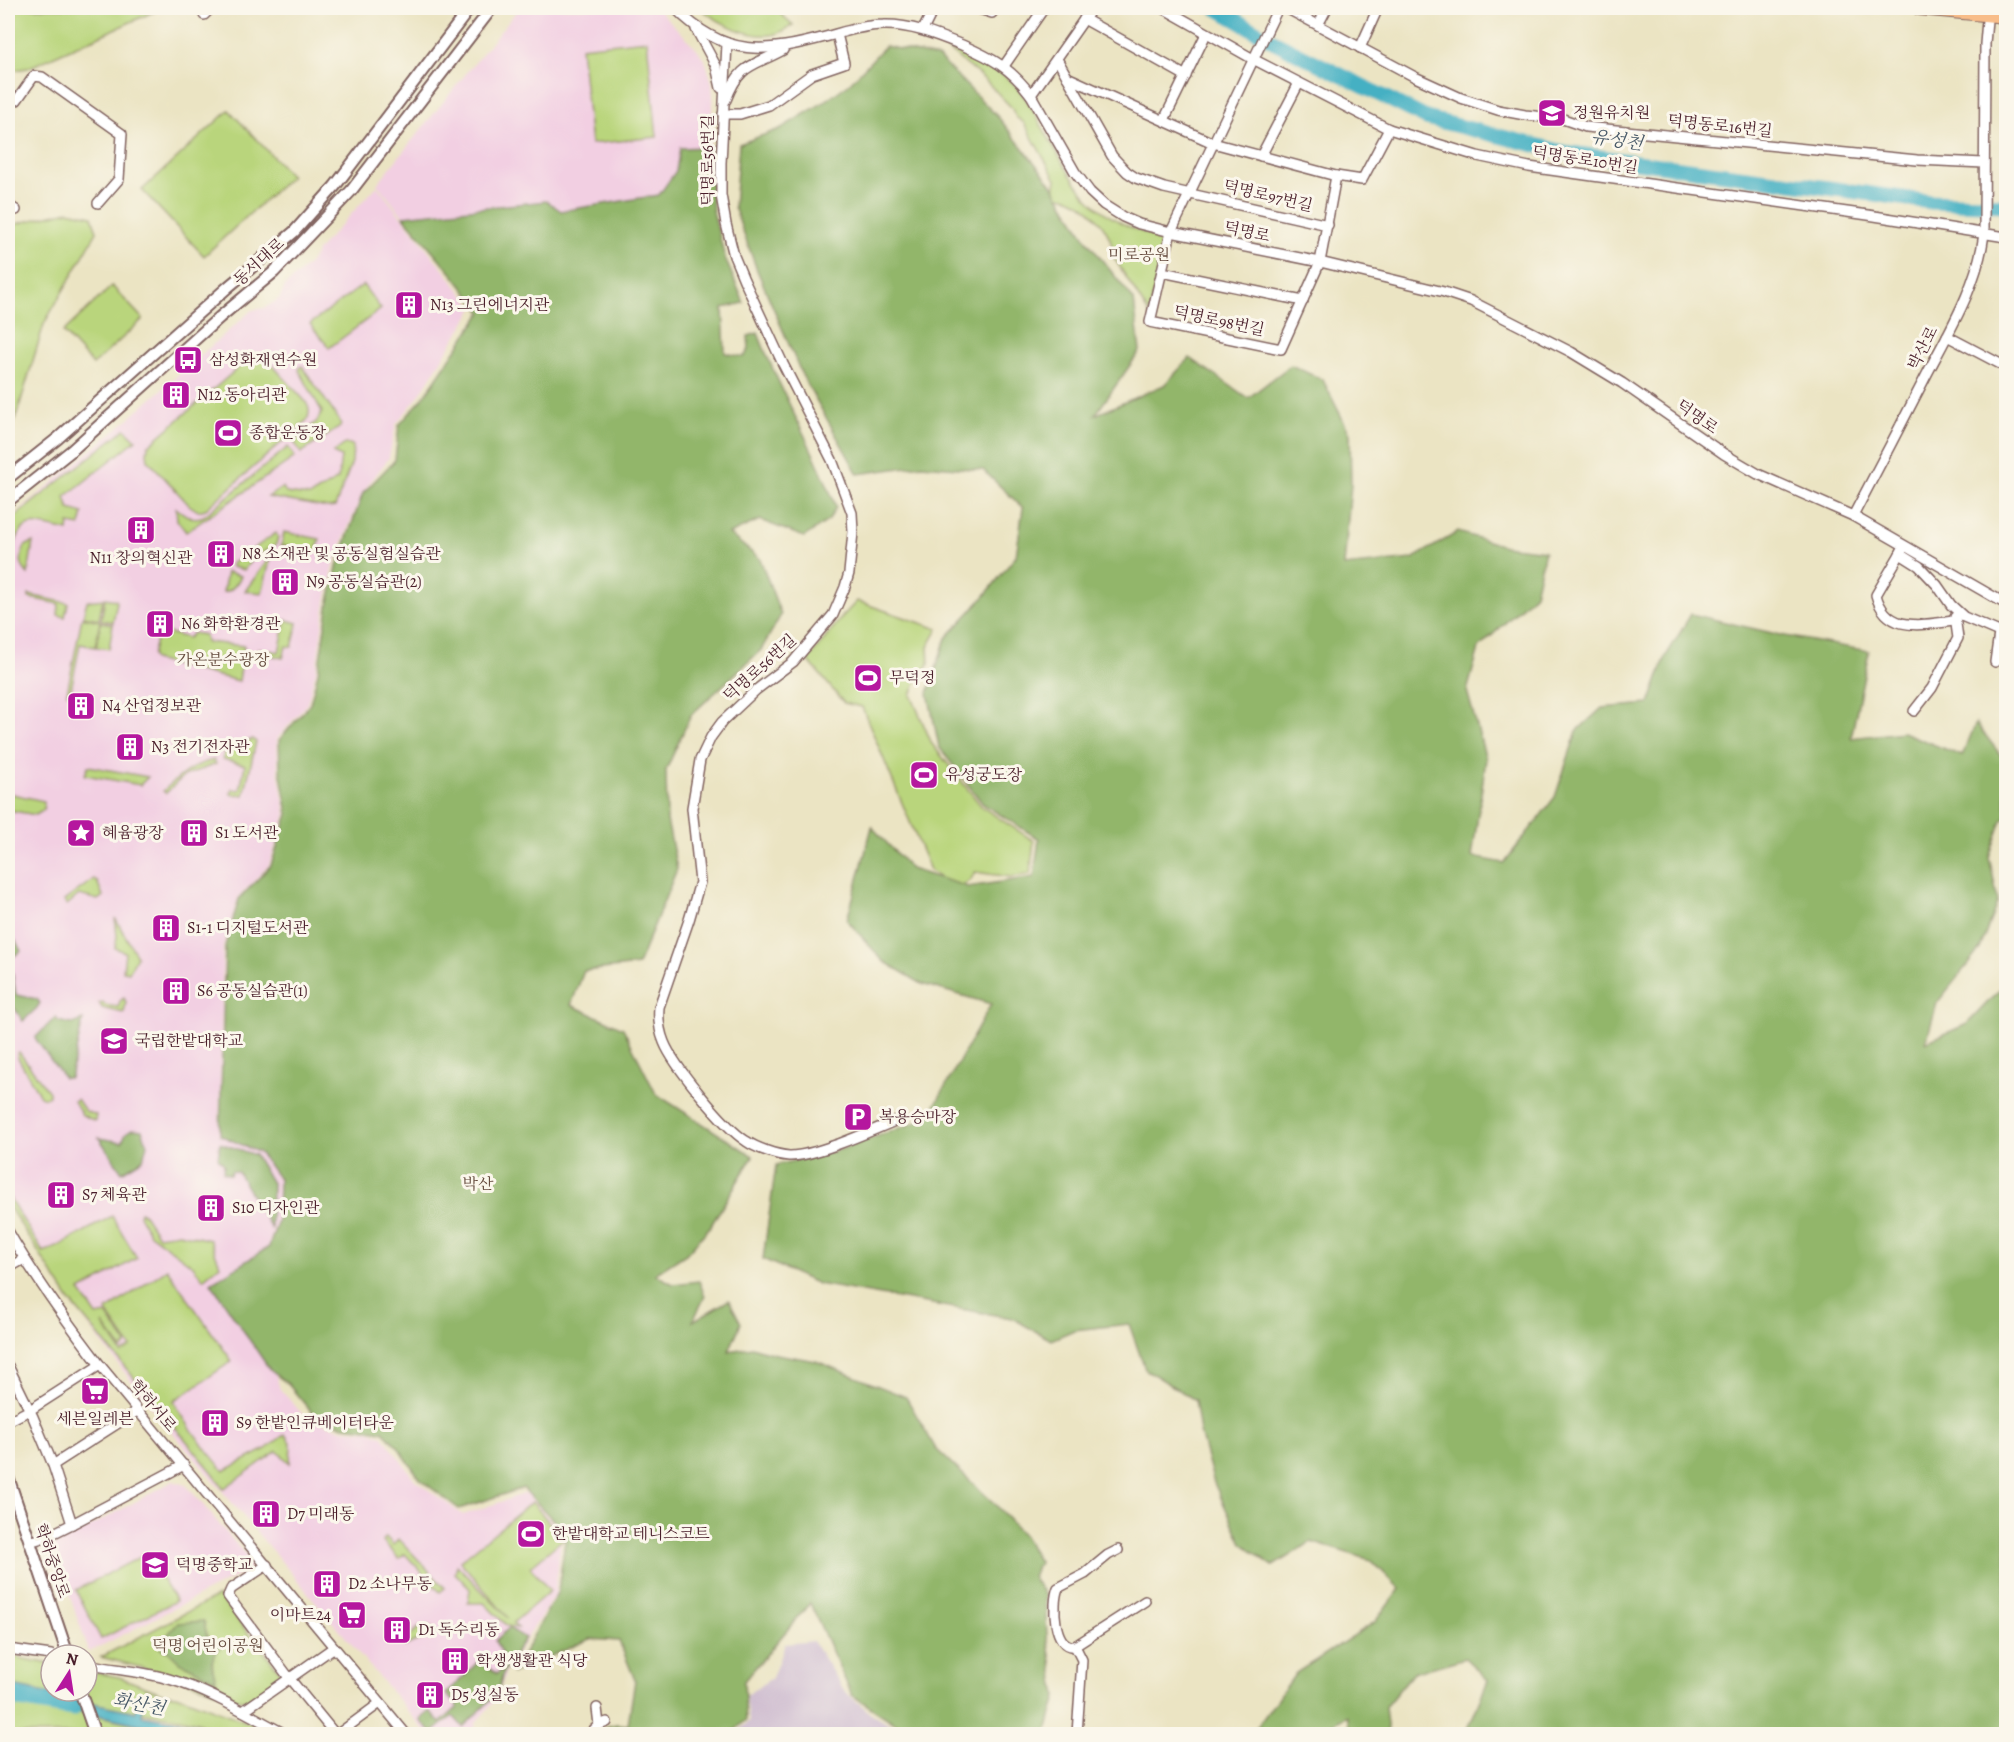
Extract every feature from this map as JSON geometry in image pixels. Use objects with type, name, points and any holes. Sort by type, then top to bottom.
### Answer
[{"type":"main road","points":[[1919,8],[1987,11],[2007,16]]},
{"type":"street","name":"동서대로","points":[[8,478],[57,439],[228,287],[294,232],[335,186],[470,8]]},
{"type":"street","name":"동서대로","points":[[8,501],[71,451],[220,317],[274,272],[351,191],[492,8]]},
{"type":"street","name":"덕명로","points":[[675,8],[696,28],[727,43],[755,48],[789,47],[866,26],[884,24],[923,30],[979,53],[1004,66],[1031,94],[1075,172],[1090,192],[1104,205],[1123,217],[1139,224],[1172,232],[1320,262],[1444,292],[1471,301],[1571,352],[1622,383],[1724,454],[1758,474],[1853,516]]},
{"type":"street","points":[[923,30],[934,8]]},
{"type":"street","points":[[976,8],[992,13],[996,8]]},
{"type":"street","points":[[1004,66],[1044,8]]},
{"type":"street","points":[[1031,94],[1092,8]]},
{"type":"street","name":"덕명동로10번길","points":[[1163,8],[1206,34],[1254,56],[1299,83],[1389,129],[1477,156],[1529,167],[2007,237]]},
{"type":"street","name":"덕명동로16번길","points":[[1286,8],[1436,88],[1479,104],[1525,115],[1563,119],[1586,126],[1714,140],[1917,160],[1984,163]]},
{"type":"street","points":[[1318,26],[1327,8]]},
{"type":"street","points":[[1360,48],[1378,8]]},
{"type":"street","points":[[1172,232],[1276,11]]},
{"type":"street","name":"박산로","points":[[1853,516],[1947,336],[1976,274],[1981,256],[1984,232],[1987,11]]},
{"type":"street","points":[[1084,19],[1186,76]]},
{"type":"street","points":[[696,28],[716,66],[723,111]]},
{"type":"street","points":[[723,111],[740,114],[769,105],[812,74],[844,63],[837,34]]},
{"type":"street","points":[[1164,120],[1206,34]]},
{"type":"street","name":"덕명로56번길","points":[[727,43],[721,195],[734,256],[783,364],[832,459],[852,513],[853,532],[849,573],[832,615],[793,663],[756,690],[722,722],[711,737],[700,760],[692,808],[700,882],[696,900],[658,1007],[658,1022],[665,1044],[695,1087],[734,1131],[747,1142],[762,1148],[788,1156],[807,1155],[902,1118]]},
{"type":"street","points":[[723,111],[731,87],[744,70],[759,60],[789,47]]},
{"type":"street","name":"덕명로97번길","points":[[1057,59],[1112,156],[1127,172],[1148,183],[1328,225],[1336,176]]},
{"type":"street","points":[[17,100],[34,76],[42,77],[122,134],[119,179],[98,202]]},
{"type":"street","points":[[1067,77],[1213,143],[1336,176],[1362,180],[1389,129]]},
{"type":"street","points":[[1262,156],[1299,83]]},
{"type":"street","name":"덕명로98번길","points":[[1172,232],[1150,322],[1281,350],[1320,262],[1328,225]]},
{"type":"street","points":[[1162,272],[1303,301]]},
{"type":"street","points":[[1947,336],[2007,367]]},
{"type":"street","points":[[1853,516],[1902,550],[2007,604]]},
{"type":"street","points":[[1902,550],[1964,617],[2003,634],[1995,662]]},
{"type":"street","points":[[1902,550],[1876,595],[1878,604],[1897,623],[1910,625],[1955,621]]},
{"type":"street","points":[[1914,711],[1932,688],[1958,638],[1955,609]]},
{"type":"street","name":"학하서로","points":[[8,1231],[24,1259],[100,1365],[406,1734]]},
{"type":"street","points":[[8,1268],[24,1259]]},
{"type":"street","points":[[8,1421],[30,1410],[100,1365]]},
{"type":"street","points":[[8,1366],[30,1410],[72,1524]]},
{"type":"street","points":[[52,1465],[137,1411]]},
{"type":"street","points":[[29,1542],[46,1537],[184,1465]]},
{"type":"street","name":"학하중앙로","points":[[8,1477],[64,1643]]},
{"type":"street","points":[[1118,1550],[1108,1555],[1085,1574],[1058,1588],[1054,1602],[1059,1637],[1065,1645],[1076,1646],[1145,1600]]},
{"type":"street","points":[[267,1565],[231,1589],[228,1596],[290,1679],[337,1734],[380,1703]]},
{"type":"street","points":[[1076,1646],[1082,1660],[1077,1734]]},
{"type":"street","points":[[243,1711],[333,1648]]},
{"type":"street","points":[[8,1649],[39,1653]]},
{"type":"street","points":[[99,1666],[167,1678],[243,1711],[285,1734]]},
{"type":"street","points":[[84,1703],[95,1734]]},
{"type":"street","points":[[589,1734],[603,1723],[597,1708]]},
{"type":"shaded area","points":[[519,8],[657,8],[698,50],[706,63],[712,83],[713,97],[709,147],[680,148],[676,171],[659,195],[561,211],[547,201],[403,216],[377,184]]},
{"type":"shaded area","name":"국립한밭대학교","points":[[377,186],[474,308],[419,396],[396,424],[389,458],[362,493],[335,561],[326,601],[316,671],[307,704],[277,739],[278,771],[286,814],[269,865],[238,898],[223,946],[219,1135],[260,1153],[278,1180],[277,1220],[263,1260],[260,1325],[280,1389],[305,1417],[341,1429],[368,1431],[383,1436],[415,1480],[463,1515],[526,1493],[562,1533],[555,1594],[505,1673],[498,1698],[476,1722],[473,1734],[427,1734],[147,1402],[70,1301],[8,1205],[8,520],[125,422],[252,310],[265,308],[280,298],[285,286],[310,263],[318,250]]},
{"type":"shaded area","name":"덕명중학교","points":[[173,1481],[186,1485],[251,1561],[249,1570],[99,1647],[99,1643],[86,1643],[53,1547]]},
{"type":"shaded area","points":[[813,1641],[844,1691],[873,1715],[906,1734],[735,1734],[749,1721],[746,1695],[772,1678],[785,1644]]},
{"type":"green space","points":[[8,8],[162,8],[28,68],[8,71]]},
{"type":"green space","points":[[700,8],[774,8],[793,25],[776,34],[756,35],[735,29]]},
{"type":"green space","points":[[647,40],[657,137],[591,144],[581,47]]},
{"type":"green space","points":[[885,46],[938,57],[999,118],[1053,186],[1087,241],[1134,300],[1140,351],[1095,415],[1164,385],[1190,358],[1248,398],[1291,365],[1323,380],[1350,434],[1351,484],[1344,566],[1412,559],[1458,532],[1504,546],[1545,551],[1535,594],[1479,648],[1467,691],[1486,759],[1472,857],[1504,863],[1555,797],[1577,731],[1602,708],[1649,704],[1666,656],[1691,614],[1785,636],[1869,651],[1851,738],[1903,732],[1962,756],[1976,723],[2006,762],[2006,818],[2002,820],[1989,857],[1998,900],[1980,949],[1937,1003],[1926,1042],[1967,1024],[2006,983],[2006,1734],[1466,1734],[1488,1680],[1465,1658],[1413,1673],[1385,1707],[1388,1734],[1351,1734],[1347,1716],[1316,1734],[1252,1734],[1296,1673],[1375,1622],[1400,1589],[1371,1560],[1311,1542],[1273,1566],[1242,1543],[1214,1483],[1200,1432],[1195,1400],[1145,1369],[1129,1324],[1074,1330],[1051,1340],[1012,1318],[818,1284],[763,1259],[776,1165],[839,1150],[928,1118],[991,1004],[922,984],[883,961],[847,920],[872,827],[911,869],[968,887],[1034,877],[1039,839],[983,804],[939,747],[928,693],[946,638],[983,598],[1016,556],[1023,508],[983,470],[922,465],[858,474],[802,375],[757,270],[734,207],[739,144],[780,129],[821,104],[850,83]]},
{"type":"green space","name":"미로공원","points":[[947,49],[989,66],[1012,82],[1029,104],[1077,185],[1089,198],[1118,221],[1162,239],[1164,242],[1149,314],[1113,256],[1110,239],[1100,222],[1080,203],[1053,194],[1056,180],[1024,123],[1016,117],[1011,107],[984,79]]},
{"type":"green space","points":[[229,110],[291,176],[204,256],[142,190]]},
{"type":"green space","name":"박산","points":[[709,147],[713,211],[725,258],[744,303],[723,308],[725,353],[744,357],[749,349],[748,336],[758,333],[836,507],[829,520],[804,537],[760,520],[729,534],[760,559],[781,615],[761,650],[691,715],[666,770],[667,820],[677,869],[638,965],[584,971],[571,1005],[623,1028],[656,1094],[753,1156],[710,1227],[686,1254],[655,1274],[673,1284],[699,1281],[705,1296],[693,1321],[729,1300],[741,1323],[729,1351],[752,1347],[771,1353],[816,1361],[906,1397],[936,1449],[996,1505],[1024,1537],[1039,1562],[1032,1577],[1045,1595],[1047,1637],[1057,1697],[1046,1734],[911,1734],[852,1695],[810,1603],[744,1681],[746,1720],[731,1734],[599,1734],[605,1727],[617,1724],[628,1725],[635,1680],[619,1641],[590,1639],[513,1673],[558,1591],[566,1534],[523,1488],[459,1509],[421,1480],[398,1447],[383,1431],[344,1426],[314,1415],[288,1384],[270,1370],[211,1283],[269,1247],[278,1220],[279,1179],[260,1153],[220,1135],[225,946],[239,899],[271,865],[288,814],[280,770],[279,740],[310,704],[338,563],[363,493],[395,460],[399,425],[423,398],[482,312],[403,216],[547,201],[561,211],[659,195],[676,171],[680,148]]},
{"type":"green space","points":[[68,211],[92,216],[97,232],[44,324],[8,444],[8,226]]},
{"type":"green space","points":[[363,285],[381,309],[329,348],[310,324]]},
{"type":"green space","points":[[112,286],[143,319],[93,365],[63,332]]},
{"type":"green space","name":"종합운동장","points":[[253,355],[265,357],[306,402],[309,409],[308,418],[206,509],[198,511],[189,505],[148,460],[148,446]]},
{"type":"green space","points":[[302,366],[341,423],[340,427],[301,453],[294,442],[317,421],[322,412],[299,370]]},
{"type":"green space","points":[[125,429],[136,440],[65,497],[69,509],[83,513],[80,526],[69,524],[68,531],[42,525],[27,526],[18,537],[8,562],[8,522]]},
{"type":"green space","points":[[345,444],[353,446],[352,462],[335,507],[328,508],[268,497],[283,487],[286,493],[310,496],[338,479],[341,457],[333,453]]},
{"type":"green space","points":[[288,447],[295,457],[186,532],[177,520],[176,508],[193,518],[204,516]]},
{"type":"green space","points":[[284,532],[320,539],[316,552],[281,546]]},
{"type":"green space","points":[[276,533],[278,537],[276,545],[253,558],[244,570],[232,567],[231,564]]},
{"type":"green space","points":[[33,542],[28,574],[23,567],[21,557],[25,546]]},
{"type":"green space","points":[[268,560],[270,561],[262,593],[245,591]]},
{"type":"green space","points":[[227,572],[241,576],[234,587],[223,592]]},
{"type":"green space","points":[[29,595],[68,603],[65,617],[58,615],[59,604],[29,598]]},
{"type":"green space","points":[[105,598],[117,602],[113,622],[101,620]]},
{"type":"green space","points":[[103,599],[99,619],[83,616],[87,601]]},
{"type":"green space","name":"유성궁도장","points":[[857,601],[938,629],[928,647],[929,664],[917,680],[911,695],[932,744],[982,807],[1034,841],[1030,874],[1011,877],[975,872],[971,879],[956,891],[930,870],[862,707],[844,703],[808,660]]},
{"type":"green space","points":[[82,617],[100,621],[95,647],[80,644],[70,695],[67,693]]},
{"type":"green space","points":[[286,620],[298,623],[292,647],[286,646],[283,658],[257,652],[258,648],[279,652]]},
{"type":"green space","points":[[101,622],[113,624],[109,649],[96,647]]},
{"type":"green space","name":"가온분수광장","points":[[161,631],[188,638],[193,633],[205,635],[206,642],[244,646],[239,681],[154,660],[152,656],[157,636]]},
{"type":"green space","points":[[253,739],[256,742],[244,795],[231,794],[232,789],[240,790],[245,765],[223,759],[224,753]]},
{"type":"green space","points":[[214,760],[216,764],[184,776],[166,793],[163,791],[193,768]]},
{"type":"green space","points":[[88,766],[148,777],[140,785],[85,775]]},
{"type":"green space","points":[[8,793],[44,801],[44,810],[36,815],[8,810]]},
{"type":"green space","points":[[94,879],[103,896],[98,900],[79,895],[67,905],[64,901]]},
{"type":"green space","points":[[115,918],[137,956],[129,972],[123,971],[125,952],[115,948],[117,936]]},
{"type":"green space","points":[[15,940],[21,951],[10,959],[16,995],[37,999],[40,1003],[23,1021],[8,998],[8,944]]},
{"type":"green space","points":[[124,998],[126,1002],[124,1013],[102,1008],[99,1003],[103,1002],[105,1005],[118,1007]]},
{"type":"green space","points":[[56,1017],[58,1021],[72,1024],[83,1020],[70,1078],[64,1078],[35,1038]]},
{"type":"green space","points":[[19,1052],[49,1092],[49,1096],[45,1098],[40,1096],[18,1058],[17,1053]]},
{"type":"green space","points":[[77,1099],[85,1111],[96,1115],[95,1121],[82,1115],[74,1101]]},
{"type":"green space","points":[[132,1129],[142,1130],[147,1144],[143,1159],[122,1172],[99,1138],[122,1142],[126,1133]]},
{"type":"green space","points":[[220,1143],[255,1155],[272,1183],[271,1228],[238,1172],[231,1171],[230,1175],[223,1172],[224,1164],[218,1158]]},
{"type":"green space","points":[[8,1196],[43,1252],[57,1247],[112,1216],[137,1258],[80,1291],[97,1316],[106,1314],[127,1344],[122,1350],[103,1324],[122,1353],[131,1347],[106,1311],[167,1269],[232,1361],[174,1401],[185,1420],[224,1471],[266,1449],[285,1434],[291,1444],[290,1463],[277,1451],[223,1489],[214,1474],[70,1301],[8,1205]]},
{"type":"green space","points":[[140,1212],[158,1236],[179,1233],[210,1240],[220,1265],[203,1279],[193,1266],[149,1233],[139,1215]]},
{"type":"green space","points":[[532,1502],[563,1539],[530,1567],[550,1591],[513,1623],[518,1628],[507,1626],[484,1603],[468,1603],[470,1589],[455,1573],[457,1565],[508,1618],[460,1561]]},
{"type":"green space","points":[[386,1537],[393,1545],[399,1539],[445,1588],[440,1592],[405,1554],[399,1559],[383,1541]]},
{"type":"green space","points":[[146,1554],[176,1601],[101,1639],[76,1590]]},
{"type":"green space","name":"덕명 어린이공원","points":[[218,1596],[282,1674],[281,1679],[247,1700],[240,1700],[174,1676],[101,1657]]},
{"type":"green space","points":[[204,1621],[207,1637],[220,1648],[213,1659],[216,1680],[178,1661],[169,1652],[160,1648],[157,1641],[163,1640],[178,1623]]},
{"type":"green space","points":[[428,1625],[436,1632],[405,1646],[402,1642],[421,1626],[424,1628]]},
{"type":"green space","points":[[509,1628],[525,1638],[503,1673],[498,1693],[463,1727],[453,1716],[432,1733],[420,1720],[430,1711],[440,1723],[458,1707],[446,1694],[479,1661],[497,1674],[507,1664],[495,1641]]},
{"type":"green space","points":[[8,1656],[39,1662],[39,1692],[8,1685]]},
{"type":"green space","points":[[99,1673],[119,1677],[164,1694],[177,1695],[272,1734],[224,1734],[197,1722],[91,1703],[99,1703]]},
{"type":"green space","points":[[8,1698],[33,1701],[179,1734],[17,1734],[8,1733]]},
{"type":"water","points":[[8,1685],[39,1692],[39,1702],[8,1697]]},
{"type":"water","points":[[139,1697],[142,1697],[142,1715],[195,1724],[223,1734],[182,1734],[44,1703],[93,1703],[136,1712]]},
{"type":"waterway","name":"유성천","points":[[1216,8],[1273,41],[1426,118],[1563,152],[1931,202],[2006,205]]},
{"type":"waterway","name":"화산천","points":[[8,1698],[73,1709]]},
{"type":"place","name":"정원유치원","points":[[1552,113]]},
{"type":"place","name":"N13 그린에너지관","points":[[409,305]]},
{"type":"place","name":"삼성화재연수원","points":[[188,360]]},
{"type":"place","name":"N12 동아리관","points":[[176,395]]},
{"type":"place","name":"종합운동장","points":[[228,433]]},
{"type":"place","name":"N11 창의혁신관","points":[[141,530]]},
{"type":"place","name":"N8 소재관 및 공동실험실습관","points":[[221,554]]},
{"type":"place","name":"N9 공동실습관(2)","points":[[285,582]]},
{"type":"place","name":"N6 화학환경관","points":[[160,624]]},
{"type":"place","name":"무덕정","points":[[868,678]]},
{"type":"place","name":"N4 산업정보관","points":[[81,706]]},
{"type":"place","name":"N3 전기전자관","points":[[130,747]]},
{"type":"place","name":"유성궁도장","points":[[924,775]]},
{"type":"place","name":"혜윰광장","points":[[81,833]]},
{"type":"place","name":"S1 도서관","points":[[194,833]]},
{"type":"place","name":"S1-1 디지털도서관","points":[[166,928]]},
{"type":"place","name":"S6 공동실습관(1)","points":[[176,991]]},
{"type":"place","name":"국립한밭대학교","points":[[114,1041]]},
{"type":"place","name":"복용승마장","points":[[858,1117]]},
{"type":"place","name":"S7 체육관","points":[[61,1195]]},
{"type":"place","name":"S10 디자인관","points":[[211,1208]]},
{"type":"place","name":"세븐일레븐","points":[[95,1391]]},
{"type":"place","name":"S9 한밭인큐베이터타운","points":[[215,1423]]},
{"type":"place","name":"D7 미래동","points":[[266,1514]]},
{"type":"place","name":"한밭대학교 테니스코트","points":[[531,1534]]},
{"type":"place","name":"덕명중학교","points":[[155,1565]]},
{"type":"place","name":"D2 소나무동","points":[[327,1584]]},
{"type":"place","name":"이마트24","points":[[352,1615]]},
{"type":"place","name":"D1 독수리동","points":[[397,1630]]},
{"type":"place","name":"학생생활관 식당","points":[[455,1661]]},
{"type":"place","name":"D5 성실동","points":[[430,1695]]}]
